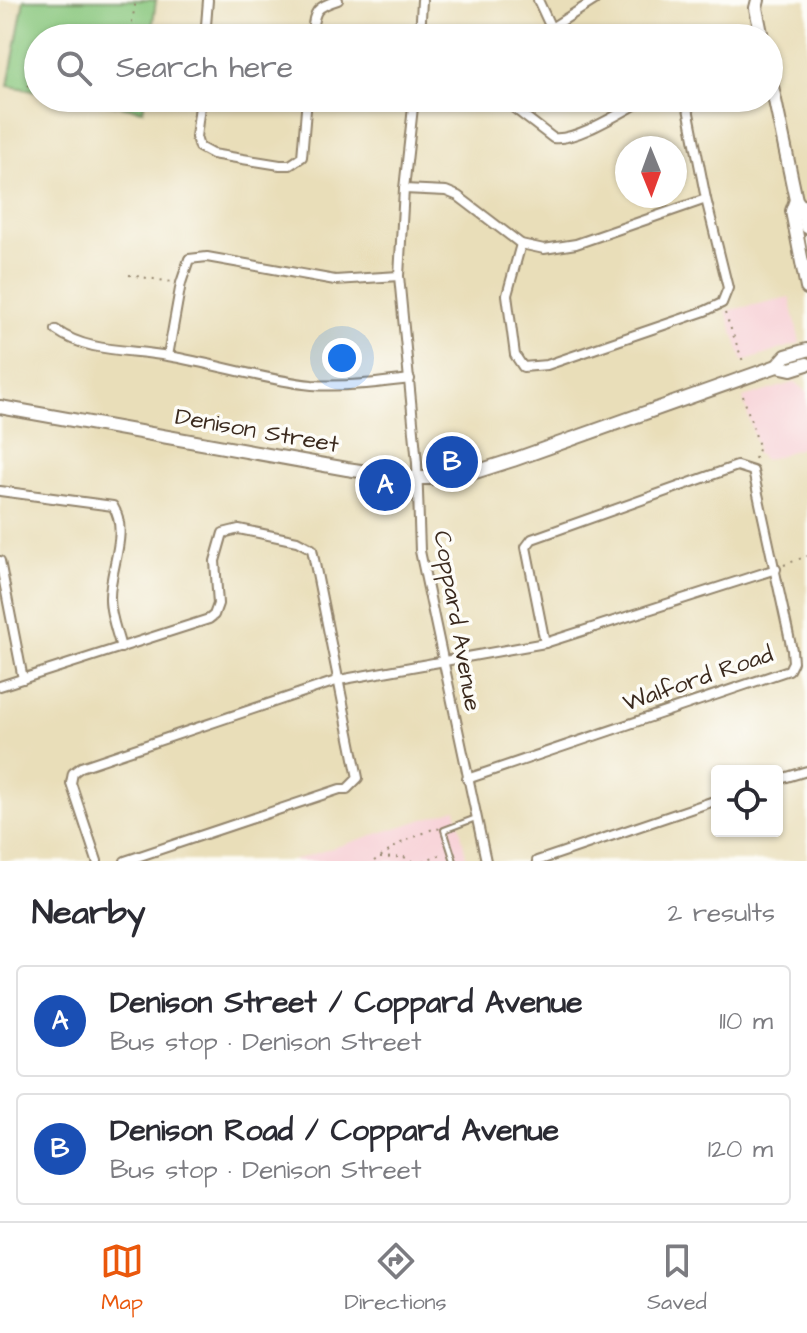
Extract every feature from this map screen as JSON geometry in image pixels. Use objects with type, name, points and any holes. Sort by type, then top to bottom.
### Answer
[{"type":"street","points":[[206,24],[208,0]]},
{"type":"street","points":[[313,24],[317,9],[338,0]]},
{"type":"street","points":[[421,24],[422,0]]},
{"type":"street","points":[[538,0],[549,24]]},
{"type":"street","points":[[557,24],[595,0]]},
{"type":"street","points":[[754,3],[759,24]]},
{"type":"street","points":[[199,112],[196,137],[199,147],[212,154],[280,165],[290,165],[302,157],[306,112]]},
{"type":"street","name":"Coppard Avenue","points":[[412,112],[399,276],[410,379],[420,551],[486,861]]},
{"type":"street","points":[[519,112],[553,138],[559,139],[579,133],[620,112]]},
{"type":"street","points":[[521,244],[507,295],[515,355],[523,367],[547,365],[722,303],[728,288],[689,112]]},
{"type":"street","points":[[777,112],[796,200],[803,209],[807,227]]},
{"type":"street","points":[[404,189],[446,191],[458,196],[521,244],[531,248],[555,249],[706,199]]},
{"type":"street","points":[[796,200],[792,211],[807,288]]},
{"type":"street","points":[[168,356],[185,263],[189,259],[197,257],[335,280],[399,276]]},
{"type":"street","points":[[56,330],[68,339],[110,350],[168,356],[309,384],[346,386],[410,379]]},
{"type":"street","name":"Denison Street","points":[[0,407],[347,469],[417,478],[447,478],[492,467],[777,366],[786,356],[807,350]]},
{"type":"street","name":"Denison Street","points":[[777,366],[791,369],[807,364]]},
{"type":"street","points":[[545,643],[526,547],[532,539],[737,466],[753,471]]},
{"type":"street","name":"Walford Road","points":[[467,779],[789,670],[793,662],[792,650],[753,471]]},
{"type":"street","points":[[0,491],[113,506],[121,519],[109,596],[121,648]]},
{"type":"street","points":[[0,686],[214,615],[218,604],[215,561],[223,533],[239,529],[297,541],[312,549],[357,769],[355,784],[125,861]]},
{"type":"street","points":[[0,561],[23,679]]},
{"type":"street","points":[[97,861],[71,783],[73,773],[81,767],[339,680],[545,643],[776,569]]},
{"type":"street","points":[[783,778],[807,771]]},
{"type":"street","points":[[537,861],[711,802]]},
{"type":"lane","points":[[454,861],[444,830],[476,818]]},
{"type":"path","points":[[132,24],[136,0]]},
{"type":"path","points":[[129,275],[181,283]]},
{"type":"path","points":[[722,303],[744,364]]},
{"type":"path","points":[[743,396],[759,446],[753,471]]},
{"type":"path","points":[[776,569],[807,556]]},
{"type":"path","points":[[374,861],[401,843],[435,828],[444,830]]},
{"type":"path","points":[[423,861],[450,850]]},
{"type":"path","points":[[378,858],[404,857],[413,861]]},
{"type":"shaded area","points":[[790,297],[800,343],[743,362],[726,311]]},
{"type":"shaded area","points":[[796,382],[807,393],[807,446],[765,460],[755,453],[757,447],[743,398]]},
{"type":"shaded area","points":[[456,809],[467,861],[291,861]]},
{"type":"green space","points":[[24,0],[156,0],[153,24],[24,24],[24,89],[8,86]]},
{"type":"place","name":"Denison Road / Coppard Avenue","points":[[452,462]]},
{"type":"place","name":"Denison Street / Coppard Avenue","points":[[385,485]]}]
